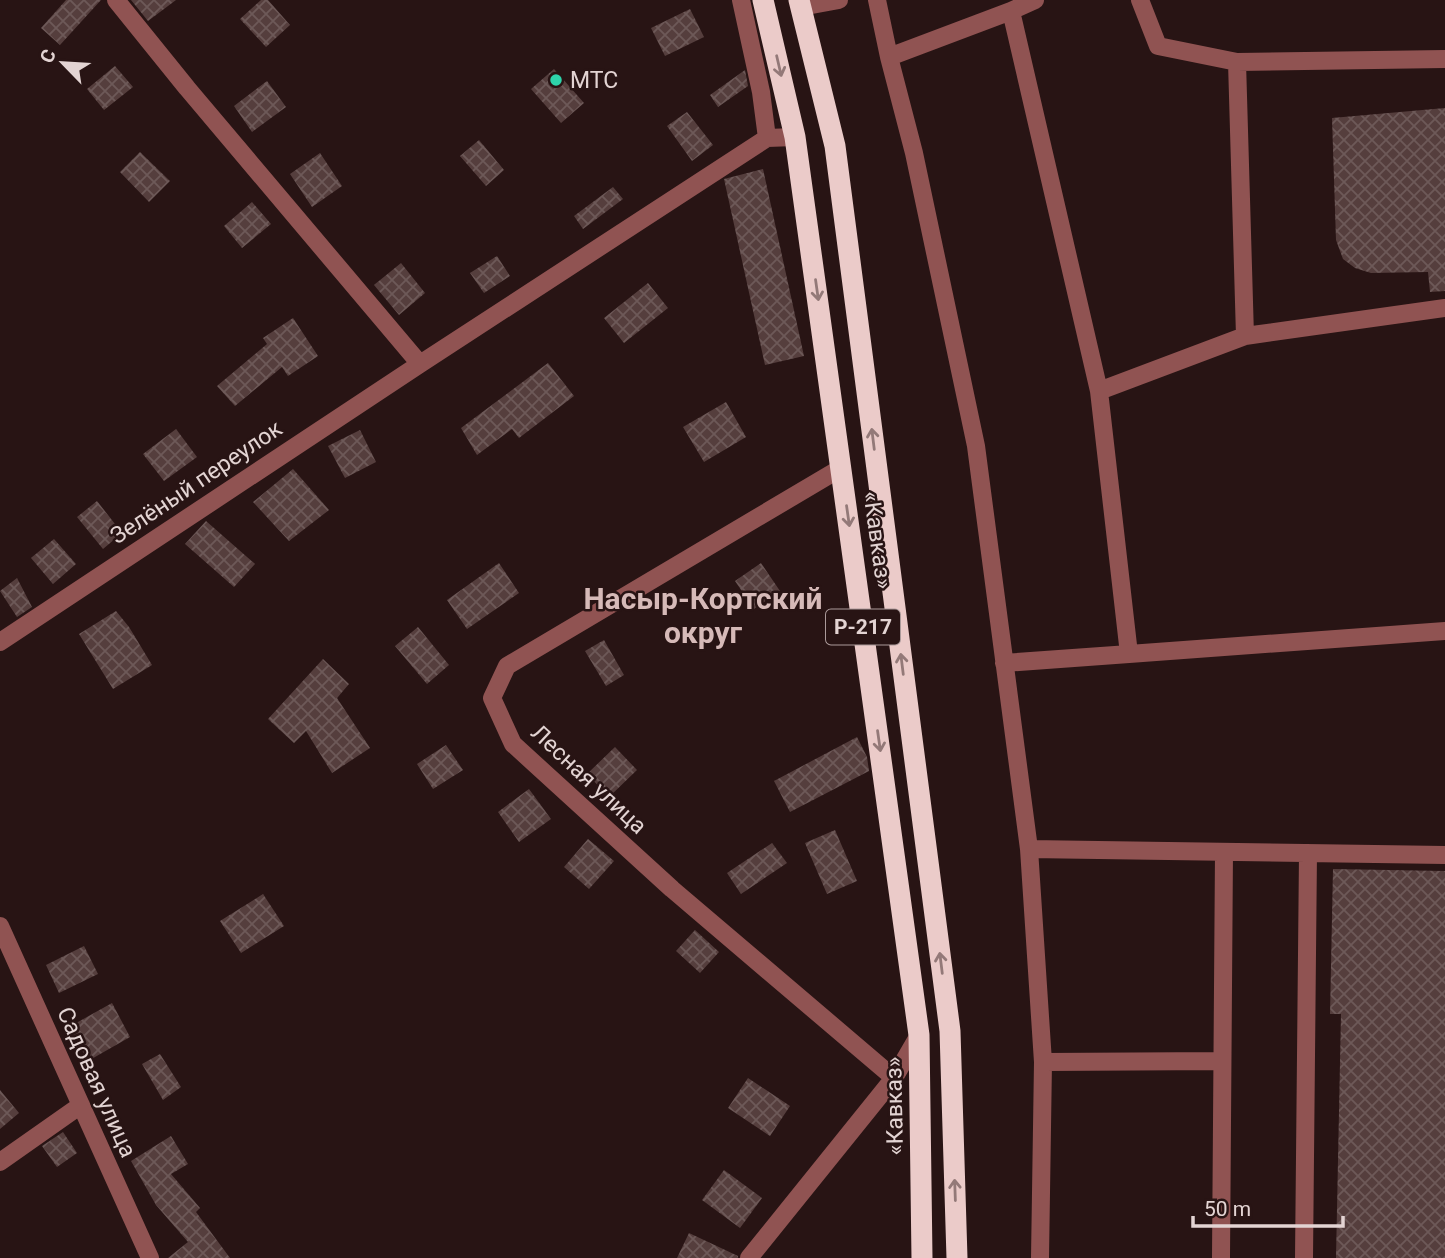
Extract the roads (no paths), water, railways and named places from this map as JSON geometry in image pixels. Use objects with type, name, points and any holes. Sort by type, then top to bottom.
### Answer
[{"type":"highway","name":"«Кавказ»","points":[[763,0],[795,137],[919,1035],[922,1258]]},
{"type":"highway","name":"«Кавказ»","points":[[800,4],[835,146],[950,1031],[957,1258]]},
{"type":"street","points":[[116,0],[420,363]]},
{"type":"street","points":[[741,0],[761,92],[767,138],[795,137]]},
{"type":"street","points":[[800,4],[839,0]]},
{"type":"street","points":[[877,0],[914,153],[976,446],[1029,849],[1043,1062],[1040,1258]]},
{"type":"street","points":[[889,57],[1012,11],[1034,0]]},
{"type":"street","points":[[1140,0],[1158,46],[1237,62],[1445,59]]},
{"type":"street","points":[[1012,11],[1098,391],[1129,654]]},
{"type":"street","points":[[1237,62],[1245,336]]},
{"type":"street","name":"Зелёный переулок","points":[[0,642],[420,363],[767,138]]},
{"type":"street","points":[[1098,391],[1245,336],[1445,308]]},
{"type":"street","name":"Лесная улица","points":[[841,468],[507,666],[492,698],[513,744],[672,889],[894,1079]]},
{"type":"street","points":[[1003,663],[1445,631]]},
{"type":"street","points":[[1029,849],[1445,855]]},
{"type":"street","points":[[1221,1258],[1224,852]]},
{"type":"street","points":[[1304,1258],[1308,853]]},
{"type":"street","name":"Садовая улица","points":[[0,926],[150,1258]]},
{"type":"street","points":[[749,1258],[894,1079],[919,1035]]},
{"type":"street","points":[[1043,1062],[1222,1060]]},
{"type":"street","points":[[0,1162],[81,1105]]},
{"type":"place","name":"МТС","points":[[556,80]]},
{"type":"district","name":"Насыр-Кортский округ","points":[[703,616]]}]
